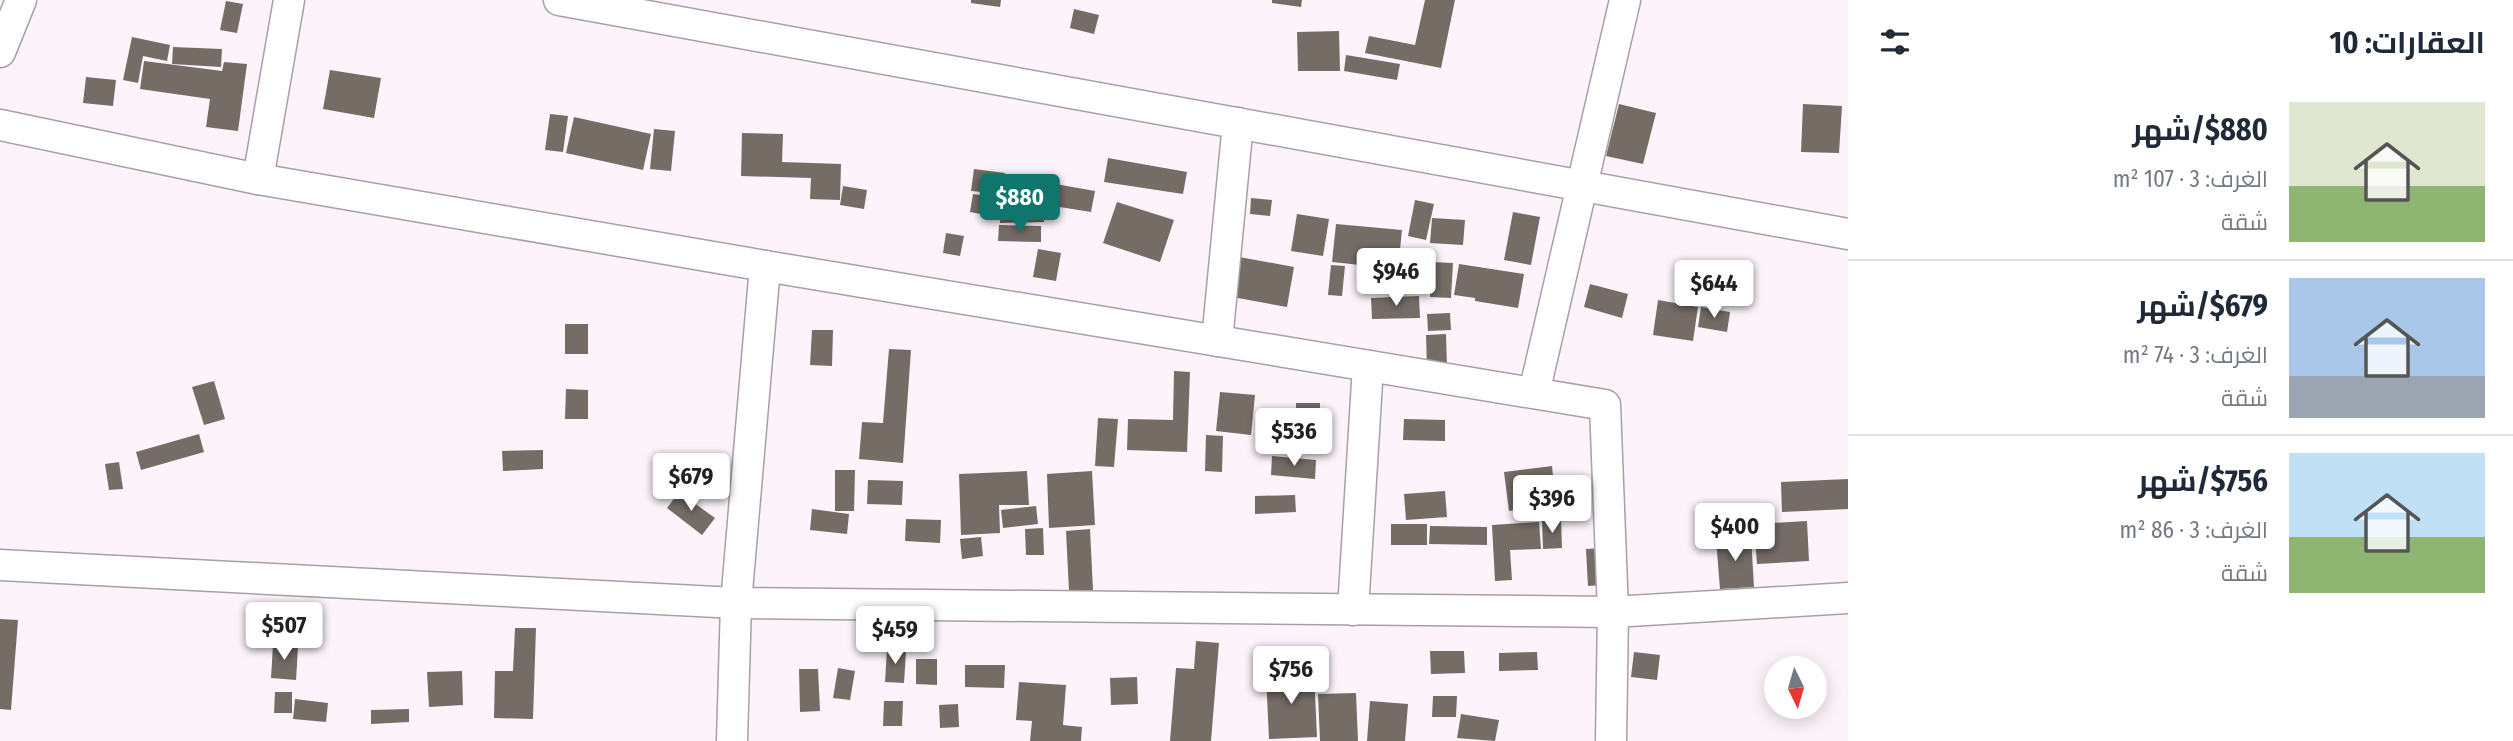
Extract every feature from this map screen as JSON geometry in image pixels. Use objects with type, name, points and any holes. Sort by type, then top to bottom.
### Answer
[{"type":"street","points":[[0,52],[21,0]]},
{"type":"street","points":[[258,178],[289,0]]},
{"type":"street","points":[[559,0],[1848,234]]},
{"type":"street","points":[[1534,393],[1625,0]]},
{"type":"street","points":[[1217,341],[1238,123]]},
{"type":"street","points":[[0,125],[258,178],[1605,405],[1614,612],[1611,741]]},
{"type":"street","points":[[732,741],[736,603],[765,265]]},
{"type":"street","points":[[1353,610],[1368,366]]},
{"type":"street","points":[[0,565],[736,603],[1614,612],[1848,598]]},
{"type":"building","points":[[971,0],[1001,0],[1000,7],[971,3]]},
{"type":"building","points":[[1272,0],[1302,0],[1301,7],[1272,3]]},
{"type":"building","points":[[1425,0],[1455,0],[1441,68],[1365,53],[1369,36],[1415,45]]},
{"type":"building","points":[[226,1],[243,4],[237,33],[220,30]]},
{"type":"building","points":[[1074,9],[1099,15],[1094,34],[1070,28]]},
{"type":"building","points":[[1339,31],[1340,71],[1298,71],[1297,32]]},
{"type":"building","points":[[132,37],[170,45],[167,61],[143,56],[138,83],[123,80]]},
{"type":"building","points":[[173,47],[222,49],[221,67],[172,64]]},
{"type":"building","points":[[1346,55],[1400,64],[1397,80],[1344,71]]},
{"type":"building","points":[[144,61],[222,71],[224,62],[247,64],[238,131],[206,127],[210,99],[140,89]]},
{"type":"building","points":[[330,70],[381,78],[374,118],[323,109]]},
{"type":"building","points":[[86,77],[116,80],[113,106],[83,103]]},
{"type":"building","points":[[1619,104],[1656,113],[1643,164],[1606,156]]},
{"type":"building","points":[[1803,104],[1842,106],[1839,153],[1801,152]]},
{"type":"building","points":[[550,114],[568,116],[563,152],[545,150]]},
{"type":"building","points":[[574,117],[651,134],[643,170],[566,153]]},
{"type":"building","points":[[654,129],[675,131],[671,171],[650,169]]},
{"type":"building","points":[[742,133],[783,134],[782,162],[841,164],[840,200],[810,199],[811,178],[741,176]]},
{"type":"building","points":[[1108,158],[1187,172],[1183,194],[1104,182]]},
{"type":"building","points":[[974,169],[1005,173],[1003,194],[971,191]]},
{"type":"building","points":[[1050,183],[1095,191],[1091,212],[1047,205]]},
{"type":"building","points":[[843,186],[867,190],[864,209],[840,205]]},
{"type":"building","points":[[973,194],[999,198],[996,217],[970,212]]},
{"type":"building","points":[[1251,198],[1272,200],[1270,216],[1250,214]]},
{"type":"building","points":[[1415,200],[1434,204],[1426,240],[1408,236]]},
{"type":"building","points":[[1044,202],[1044,222],[1000,223],[1000,203]]},
{"type":"building","points":[[1117,202],[1174,220],[1160,262],[1103,243]]},
{"type":"building","points":[[1513,212],[1540,217],[1531,265],[1504,260]]},
{"type":"building","points":[[1297,214],[1329,219],[1323,256],[1291,251]]},
{"type":"building","points":[[1432,218],[1465,220],[1463,245],[1430,243]]},
{"type":"building","points":[[1336,224],[1402,230],[1398,269],[1332,262]]},
{"type":"building","points":[[999,225],[1041,226],[1041,242],[998,241]]},
{"type":"building","points":[[946,233],[964,236],[960,256],[943,253]]},
{"type":"building","points":[[1038,249],[1061,253],[1056,281],[1033,277]]},
{"type":"building","points":[[1234,256],[1294,267],[1287,307],[1227,296]]},
{"type":"building","points":[[1431,262],[1453,263],[1451,298],[1430,297]]},
{"type":"building","points":[[1459,264],[1524,274],[1518,308],[1454,295]]},
{"type":"building","points":[[1331,265],[1345,266],[1342,296],[1328,295]]},
{"type":"building","points":[[1590,284],[1628,294],[1622,318],[1584,307]]},
{"type":"building","points":[[1419,296],[1420,318],[1372,319],[1371,298]]},
{"type":"building","points":[[1658,300],[1698,307],[1693,341],[1653,335]]},
{"type":"building","points":[[1701,307],[1730,312],[1727,332],[1698,327]]},
{"type":"building","points":[[1450,313],[1451,330],[1428,331],[1427,314]]},
{"type":"building","points":[[565,324],[588,324],[588,354],[565,354]]},
{"type":"building","points":[[812,330],[833,330],[832,366],[810,365]]},
{"type":"building","points":[[1446,334],[1447,368],[1427,369],[1426,335]]},
{"type":"building","points":[[889,349],[911,350],[903,463],[859,459],[862,422],[883,423]]},
{"type":"building","points":[[1174,371],[1190,372],[1187,452],[1127,450],[1128,419],[1173,420]]},
{"type":"building","points":[[214,381],[225,419],[204,425],[192,387]]},
{"type":"building","points":[[566,389],[588,390],[588,419],[565,419]]},
{"type":"building","points":[[1220,392],[1255,395],[1251,435],[1216,431]]},
{"type":"building","points":[[1296,403],[1320,403],[1320,432],[1296,432]]},
{"type":"building","points":[[1098,418],[1118,419],[1114,467],[1095,466]]},
{"type":"building","points":[[1404,419],[1445,420],[1445,441],[1403,440]]},
{"type":"building","points":[[199,434],[204,452],[141,470],[136,452]]},
{"type":"building","points":[[1206,435],[1223,436],[1222,472],[1205,471]]},
{"type":"building","points":[[543,450],[543,469],[503,471],[502,451]]},
{"type":"building","points":[[1272,456],[1316,460],[1315,479],[1271,475]]},
{"type":"building","points":[[119,462],[123,489],[109,490],[105,464]]},
{"type":"building","points":[[1552,466],[1556,505],[1509,511],[1504,472]]},
{"type":"building","points":[[835,470],[855,470],[854,511],[835,511]]},
{"type":"building","points":[[1027,471],[1029,505],[999,505],[1000,533],[961,535],[959,474]]},
{"type":"building","points":[[1092,471],[1095,525],[1049,528],[1047,474]]},
{"type":"building","points":[[1848,479],[1848,509],[1782,512],[1781,482]]},
{"type":"building","points":[[868,480],[903,481],[902,505],[867,504]]},
{"type":"building","points":[[1561,488],[1580,489],[1579,508],[1560,508]]},
{"type":"building","points":[[1445,491],[1447,517],[1406,520],[1404,494]]},
{"type":"building","points":[[679,492],[715,518],[702,535],[667,508]]},
{"type":"building","points":[[1295,495],[1296,512],[1255,514],[1255,496]]},
{"type":"building","points":[[1036,506],[1038,524],[1003,528],[1001,510]]},
{"type":"building","points":[[812,509],[849,514],[847,534],[810,530]]},
{"type":"building","points":[[906,519],[941,520],[940,543],[905,541]]},
{"type":"building","points":[[1561,520],[1562,548],[1543,549],[1542,521]]},
{"type":"building","points":[[1807,521],[1809,561],[1757,564],[1754,524]]},
{"type":"building","points":[[1539,522],[1541,549],[1510,550],[1512,580],[1495,581],[1492,525]]},
{"type":"building","points":[[1391,524],[1427,524],[1427,545],[1391,545]]},
{"type":"building","points":[[1430,526],[1487,527],[1487,545],[1429,544]]},
{"type":"building","points":[[1043,528],[1044,555],[1026,555],[1025,529]]},
{"type":"building","points":[[1090,529],[1093,590],[1069,591],[1066,531]]},
{"type":"building","points":[[1751,536],[1754,587],[1720,589],[1716,539]]},
{"type":"building","points":[[981,537],[983,556],[962,559],[960,539]]},
{"type":"building","points":[[1602,548],[1604,585],[1588,586],[1586,549]]},
{"type":"building","points":[[0,619],[18,620],[11,710],[0,709]]},
{"type":"building","points":[[515,628],[536,628],[533,719],[494,718],[495,671],[513,671]]},
{"type":"building","points":[[1196,641],[1219,643],[1211,741],[1170,741],[1176,668],[1194,669]]},
{"type":"building","points":[[273,645],[298,647],[296,680],[271,678]]},
{"type":"building","points":[[887,650],[906,651],[904,683],[885,682]]},
{"type":"building","points":[[1430,651],[1464,651],[1465,673],[1431,674]]},
{"type":"building","points":[[1537,652],[1538,670],[1499,671],[1499,653]]},
{"type":"building","points":[[1634,652],[1660,655],[1657,680],[1631,677]]},
{"type":"building","points":[[916,659],[937,659],[937,685],[916,684]]},
{"type":"building","points":[[965,665],[1005,665],[1004,688],[965,687]]},
{"type":"building","points":[[838,668],[855,671],[850,700],[833,698]]},
{"type":"building","points":[[799,669],[818,669],[820,711],[800,712]]},
{"type":"building","points":[[462,671],[463,705],[429,707],[427,672]]},
{"type":"building","points":[[1314,673],[1317,737],[1269,739],[1266,675]]},
{"type":"building","points":[[1137,677],[1138,704],[1111,705],[1110,678]]},
{"type":"building","points":[[1019,682],[1066,685],[1063,725],[1082,727],[1081,741],[1030,741],[1032,721],[1016,720]]},
{"type":"building","points":[[275,692],[292,692],[292,713],[274,713]]},
{"type":"building","points":[[1356,693],[1358,741],[1320,741],[1318,694]]},
{"type":"building","points":[[1433,696],[1457,696],[1456,717],[1432,717]]},
{"type":"building","points":[[295,699],[328,703],[326,722],[293,719]]},
{"type":"building","points":[[884,701],[903,701],[902,726],[883,726]]},
{"type":"building","points":[[1370,701],[1408,704],[1405,741],[1367,741]]},
{"type":"building","points":[[958,704],[959,727],[940,728],[939,705]]},
{"type":"building","points":[[409,709],[409,722],[371,724],[371,710]]},
{"type":"building","points":[[1461,714],[1499,720],[1495,741],[1457,738]]}]
